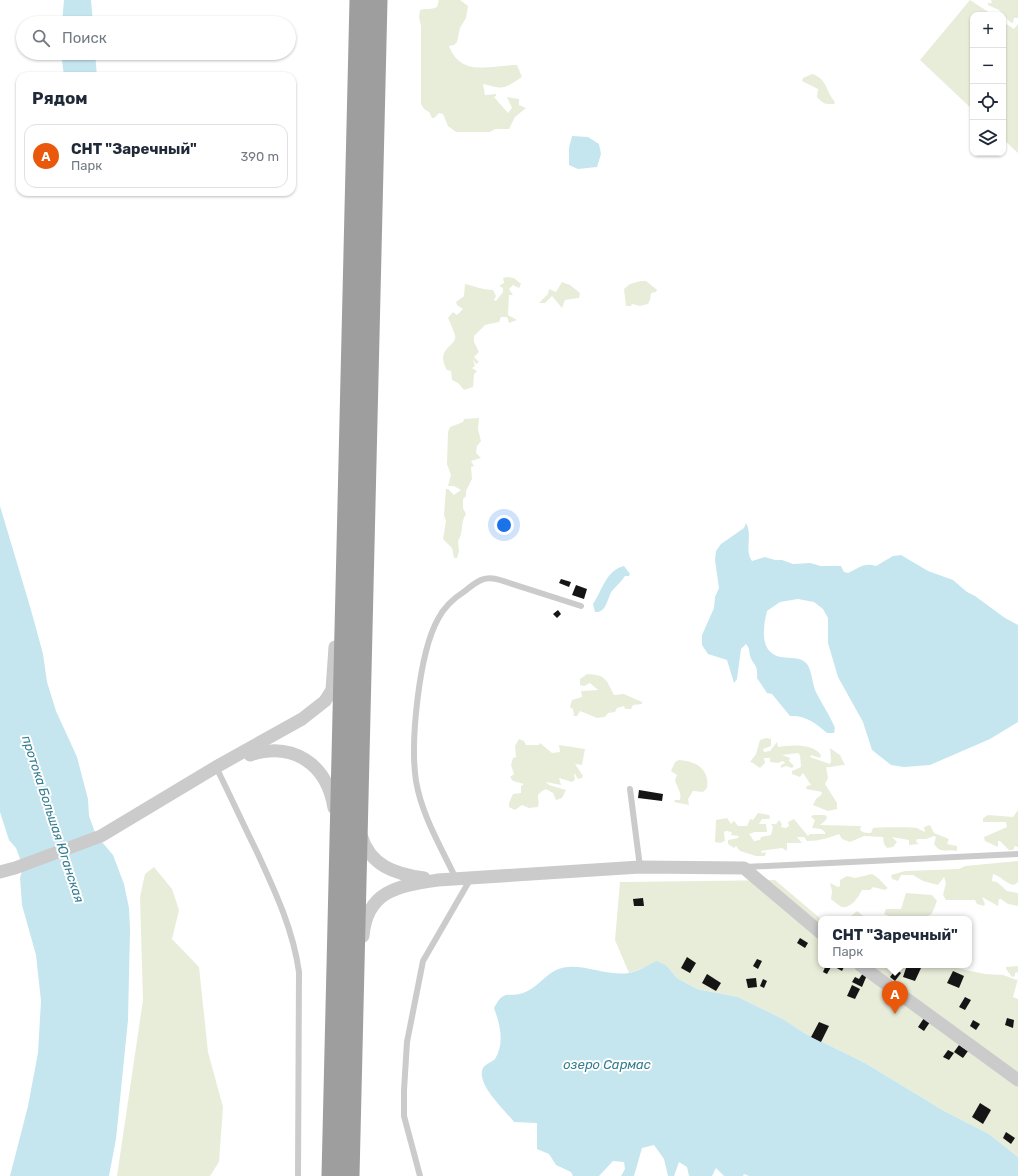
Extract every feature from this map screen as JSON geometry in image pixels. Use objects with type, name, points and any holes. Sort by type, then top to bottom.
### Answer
[{"type":"highway","points":[[332,1176],[360,0]]},
{"type":"highway","points":[[349,1176],[377,0]]},
{"type":"street","points":[[0,872],[15,868],[101,836],[221,764],[302,719],[325,701],[332,690],[349,486]]},
{"type":"street","points":[[221,764],[266,750],[281,751],[296,755],[310,763],[320,773],[332,794],[340,848]]},
{"type":"street","points":[[357,810],[362,840],[375,860],[383,867],[404,876],[438,880]]},
{"type":"street","points":[[351,1067],[358,1025],[363,938],[366,917],[376,902],[394,889],[438,880],[640,867],[744,868],[818,930]]},
{"type":"street","points":[[864,968],[1018,1080]]},
{"type":"lane","points":[[456,879],[421,804],[416,779],[414,753],[415,726],[421,678],[437,620],[455,598],[475,583],[487,578],[500,580],[580,606]]},
{"type":"lane","points":[[221,764],[270,881],[290,931],[296,951],[299,972],[298,1176]]},
{"type":"lane","points":[[630,789],[640,867]]},
{"type":"lane","points":[[744,868],[1018,854]]},
{"type":"lane","points":[[420,1176],[404,1116],[407,1042],[423,961],[472,878]]},
{"type":"green space","points":[[439,0],[460,0],[468,6],[466,18],[460,28],[457,42],[454,45],[449,46],[454,56],[461,62],[478,68],[517,65],[522,77],[511,84],[500,87],[483,84],[485,95],[496,94],[494,97],[508,113],[512,108],[507,97],[519,99],[519,105],[526,108],[515,117],[509,129],[495,129],[490,132],[456,132],[448,126],[443,114],[439,113],[432,118],[429,112],[424,109],[421,104],[420,10],[437,7]]},
{"type":"green space","points":[[970,0],[988,12],[970,12],[970,107],[920,60]]},
{"type":"green space","points":[[991,0],[1018,0],[1018,18],[1014,18],[1013,23],[1010,22],[1006,18],[1006,12],[1001,12],[988,5],[988,3],[992,3]]},
{"type":"green space","points":[[1006,24],[1014,29],[1018,24],[1018,153],[1006,142]]},
{"type":"green space","points":[[812,74],[821,79],[835,102],[834,104],[826,104],[823,102],[817,97],[818,89],[802,81],[803,78]]},
{"type":"green space","points":[[503,278],[514,278],[521,284],[519,288],[513,285],[509,289],[513,295],[509,295],[508,315],[517,320],[509,323],[507,317],[501,317],[499,322],[485,325],[474,336],[474,342],[479,352],[474,357],[479,362],[476,364],[473,359],[475,366],[472,368],[477,371],[474,374],[473,387],[464,390],[458,383],[452,380],[451,371],[447,370],[444,363],[443,357],[445,352],[455,339],[455,335],[448,318],[453,312],[457,315],[463,309],[457,305],[456,302],[464,296],[465,284],[482,289],[493,290],[496,296],[494,300],[496,301],[503,292],[503,288],[499,286],[504,283]]},
{"type":"green space","points":[[646,281],[657,290],[656,292],[651,293],[648,304],[640,306],[632,304],[631,306],[626,306],[624,289],[630,284]]},
{"type":"green space","points":[[562,282],[570,285],[580,293],[579,298],[565,300],[562,308],[552,296],[545,303],[539,303],[548,294],[549,289],[556,292]]},
{"type":"green space","points":[[479,418],[478,429],[481,441],[477,446],[476,453],[481,458],[471,461],[474,466],[471,467],[472,479],[466,491],[466,496],[463,499],[463,508],[466,514],[458,541],[459,551],[457,558],[454,558],[452,548],[443,539],[446,521],[444,515],[446,489],[454,495],[461,490],[454,486],[448,486],[451,475],[447,464],[448,432],[450,427],[463,422],[464,419]]},
{"type":"green space","points":[[587,674],[598,675],[605,679],[614,695],[624,694],[642,702],[642,704],[633,705],[631,709],[625,709],[624,706],[617,708],[615,712],[608,713],[605,717],[597,718],[580,711],[577,716],[574,716],[573,709],[570,707],[572,700],[582,697],[581,691],[598,690],[590,683],[584,686],[580,685],[580,679]]},
{"type":"green space","points":[[766,738],[771,739],[771,746],[763,749],[764,752],[770,751],[777,742],[778,747],[795,745],[813,748],[821,755],[820,758],[811,755],[810,757],[830,764],[830,748],[840,755],[845,765],[826,767],[828,778],[825,784],[837,803],[837,809],[828,811],[813,805],[822,792],[806,789],[807,786],[811,785],[803,773],[800,777],[792,774],[792,771],[801,767],[800,755],[798,753],[782,755],[790,758],[789,761],[794,766],[792,768],[786,766],[781,768],[781,765],[785,763],[783,761],[778,763],[770,762],[770,758],[764,758],[765,763],[760,768],[750,762],[756,754],[760,740]]},
{"type":"green space","points":[[519,739],[524,741],[526,745],[539,745],[540,743],[552,753],[560,752],[559,745],[585,749],[582,765],[575,764],[583,776],[582,778],[578,779],[574,774],[575,780],[572,782],[559,778],[561,785],[546,782],[549,785],[566,790],[562,798],[556,800],[553,793],[546,789],[538,795],[538,807],[529,808],[522,805],[515,810],[509,807],[513,794],[521,793],[521,786],[524,784],[513,781],[510,777],[514,774],[511,765],[513,758],[516,757],[515,746]]},
{"type":"green space","points":[[679,760],[696,764],[704,771],[706,776],[707,788],[703,792],[693,791],[688,799],[689,805],[674,802],[675,800],[680,800],[680,795],[675,780],[677,775],[671,771],[675,762]]},
{"type":"green space","points":[[1018,810],[1018,847],[1015,846],[1013,850],[1009,850],[1000,841],[998,841],[998,847],[985,841],[984,837],[1007,827],[1006,822],[983,822],[983,818],[988,815],[1013,817]]},
{"type":"green space","points":[[758,813],[769,815],[770,817],[769,819],[762,819],[759,824],[766,824],[767,832],[755,832],[749,834],[754,841],[760,840],[761,837],[771,835],[773,827],[771,824],[776,824],[779,820],[782,824],[781,827],[786,828],[789,826],[788,822],[794,819],[808,836],[810,834],[825,834],[825,832],[821,829],[812,828],[815,820],[811,817],[813,815],[825,815],[827,817],[826,820],[820,825],[861,826],[860,830],[867,833],[871,833],[873,828],[888,827],[917,828],[925,832],[924,827],[930,825],[934,833],[949,839],[947,844],[957,846],[957,851],[939,849],[934,844],[936,837],[934,836],[926,839],[917,839],[916,842],[919,844],[909,845],[909,840],[892,837],[897,842],[893,847],[887,848],[884,844],[883,837],[864,836],[850,842],[842,839],[839,834],[812,841],[807,841],[804,837],[797,837],[802,843],[787,843],[787,851],[782,848],[761,851],[762,853],[766,852],[765,856],[756,856],[740,851],[736,846],[734,848],[728,844],[728,840],[738,838],[739,836],[731,835],[732,832],[724,832],[725,841],[720,843],[715,842],[716,820],[727,818],[731,824],[734,821],[738,826],[747,826],[750,819],[753,820]]},
{"type":"green space","points":[[1018,861],[1018,882],[1014,885],[993,874],[992,881],[997,882],[1007,891],[1018,893],[1018,906],[1008,904],[999,899],[998,906],[982,897],[985,904],[984,906],[977,904],[975,900],[946,900],[943,895],[946,883],[944,877],[938,885],[923,881],[913,875],[901,875],[898,881],[892,879],[891,875],[905,871],[959,869],[965,866]]},
{"type":"green space","points":[[154,867],[172,889],[179,910],[172,939],[199,967],[208,1052],[223,1107],[219,1162],[210,1176],[117,1176],[143,1000],[140,897],[145,874]]},
{"type":"green space","points":[[872,874],[888,888],[885,890],[873,887],[870,890],[862,890],[854,902],[845,907],[842,907],[831,899],[832,891],[830,883],[838,887],[840,886],[840,880],[847,876],[855,878]]},
{"type":"green space","points":[[775,880],[818,916],[818,968],[956,968],[985,974],[1003,975],[1017,980],[1018,979],[1013,997],[1018,999],[1018,1157],[989,1134],[944,1111],[865,1063],[806,1034],[783,1019],[738,997],[697,989],[677,978],[667,966],[643,968],[629,973],[615,940],[620,882]]},
{"type":"green space","points":[[906,893],[932,895],[937,901],[931,914],[928,916],[890,916],[884,914],[886,909],[901,909]]},
{"type":"green space","points":[[857,911],[863,916],[851,916]]},
{"type":"green space","points":[[1018,966],[1018,972],[1012,977],[1006,967]]},
{"type":"water","points":[[64,0],[91,0],[92,16],[63,16]]},
{"type":"water","points":[[62,60],[96,60],[97,72],[63,72]]},
{"type":"water","points":[[572,136],[588,137],[599,144],[601,154],[597,167],[578,169],[569,165],[569,148]]},
{"type":"water","name":"протока Большая Юганская","points":[[0,506],[43,654],[47,682],[56,711],[77,757],[88,799],[89,816],[96,835],[113,855],[124,884],[129,908],[128,1020],[116,1139],[109,1176],[10,1176],[28,1106],[38,1053],[41,1001],[36,955],[22,905],[20,878],[23,867],[16,848],[9,840],[0,812]]},
{"type":"water","points":[[746,523],[749,532],[749,552],[752,561],[765,557],[775,560],[782,560],[793,564],[810,563],[821,566],[841,566],[844,572],[848,573],[865,565],[876,566],[893,556],[901,555],[928,571],[953,580],[967,592],[1018,625],[1018,722],[990,739],[930,765],[904,767],[891,765],[872,750],[863,722],[838,677],[828,643],[828,618],[823,609],[814,602],[798,599],[780,602],[767,611],[764,624],[764,638],[766,645],[774,655],[798,659],[807,664],[815,690],[835,728],[834,733],[827,733],[819,726],[805,718],[790,716],[772,694],[767,693],[757,678],[756,667],[751,659],[749,649],[746,644],[741,649],[737,679],[734,683],[727,660],[708,654],[702,645],[702,635],[714,608],[715,597],[719,588],[715,560],[716,551],[721,544],[744,528]]},
{"type":"water","points":[[624,566],[630,574],[629,576],[625,576],[612,591],[604,608],[599,612],[595,612],[593,604],[605,582],[613,572]]},
{"type":"water","name":"озеро Сармас","points":[[657,961],[667,966],[677,978],[697,989],[738,997],[783,1019],[806,1034],[865,1063],[944,1111],[989,1134],[1018,1157],[1018,1176],[749,1176],[744,1174],[743,1176],[724,1176],[716,1168],[712,1176],[689,1176],[687,1167],[679,1162],[674,1176],[668,1176],[664,1159],[654,1145],[642,1148],[634,1176],[621,1176],[625,1169],[624,1162],[613,1161],[599,1176],[573,1176],[571,1172],[556,1165],[549,1154],[537,1149],[537,1123],[514,1122],[484,1084],[482,1071],[485,1065],[495,1059],[501,1040],[500,1027],[494,1008],[504,996],[528,991],[556,970],[564,967],[582,968],[620,974],[629,973]]},
{"type":"building","points":[[561,579],[571,582],[569,587],[559,583]]},
{"type":"building","points":[[576,585],[587,589],[584,599],[572,595]]},
{"type":"building","points":[[558,610],[561,614],[557,618],[553,614]]},
{"type":"building","points":[[639,790],[663,794],[662,801],[638,798]]},
{"type":"building","points":[[643,898],[644,906],[634,906],[633,899]]},
{"type":"building","points":[[800,938],[808,943],[805,948],[797,943]]},
{"type":"building","points":[[687,957],[696,963],[690,973],[681,968]]},
{"type":"building","points":[[757,959],[762,961],[758,969],[753,966]]},
{"type":"building","points":[[825,968],[830,968],[827,974],[823,972]]},
{"type":"building","points":[[837,968],[844,968],[842,971]]},
{"type":"building","points":[[906,968],[921,968],[915,981],[903,977]]},
{"type":"building","points":[[896,969],[901,973],[895,981],[890,977]]},
{"type":"building","points":[[953,971],[964,976],[959,988],[947,983]]},
{"type":"building","points":[[863,973],[867,975],[862,987],[852,982],[855,977],[859,979]]},
{"type":"building","points":[[707,974],[721,983],[716,991],[702,983]]},
{"type":"building","points":[[756,978],[757,987],[748,988],[746,979]]},
{"type":"building","points":[[763,979],[767,981],[764,988],[760,986]]},
{"type":"building","points":[[852,985],[860,989],[855,999],[847,996]]},
{"type":"building","points":[[965,997],[971,1000],[965,1010],[959,1007]]},
{"type":"building","points":[[924,1018],[930,1022],[924,1031],[918,1027]]},
{"type":"building","points":[[1007,1018],[1014,1020],[1013,1028],[1005,1025]]},
{"type":"building","points":[[973,1020],[980,1024],[976,1030],[970,1026]]},
{"type":"building","points":[[819,1022],[829,1026],[821,1042],[811,1037]]},
{"type":"building","points":[[959,1045],[968,1051],[963,1058],[954,1052]]},
{"type":"building","points":[[948,1050],[954,1053],[949,1060],[943,1057]]},
{"type":"building","points":[[980,1103],[991,1110],[983,1124],[972,1117]]},
{"type":"building","points":[[1006,1132],[1015,1138],[1011,1144],[1003,1138]]},
{"type":"place","name":"СНТ \"Заречный\"","points":[[895,1014]]}]
